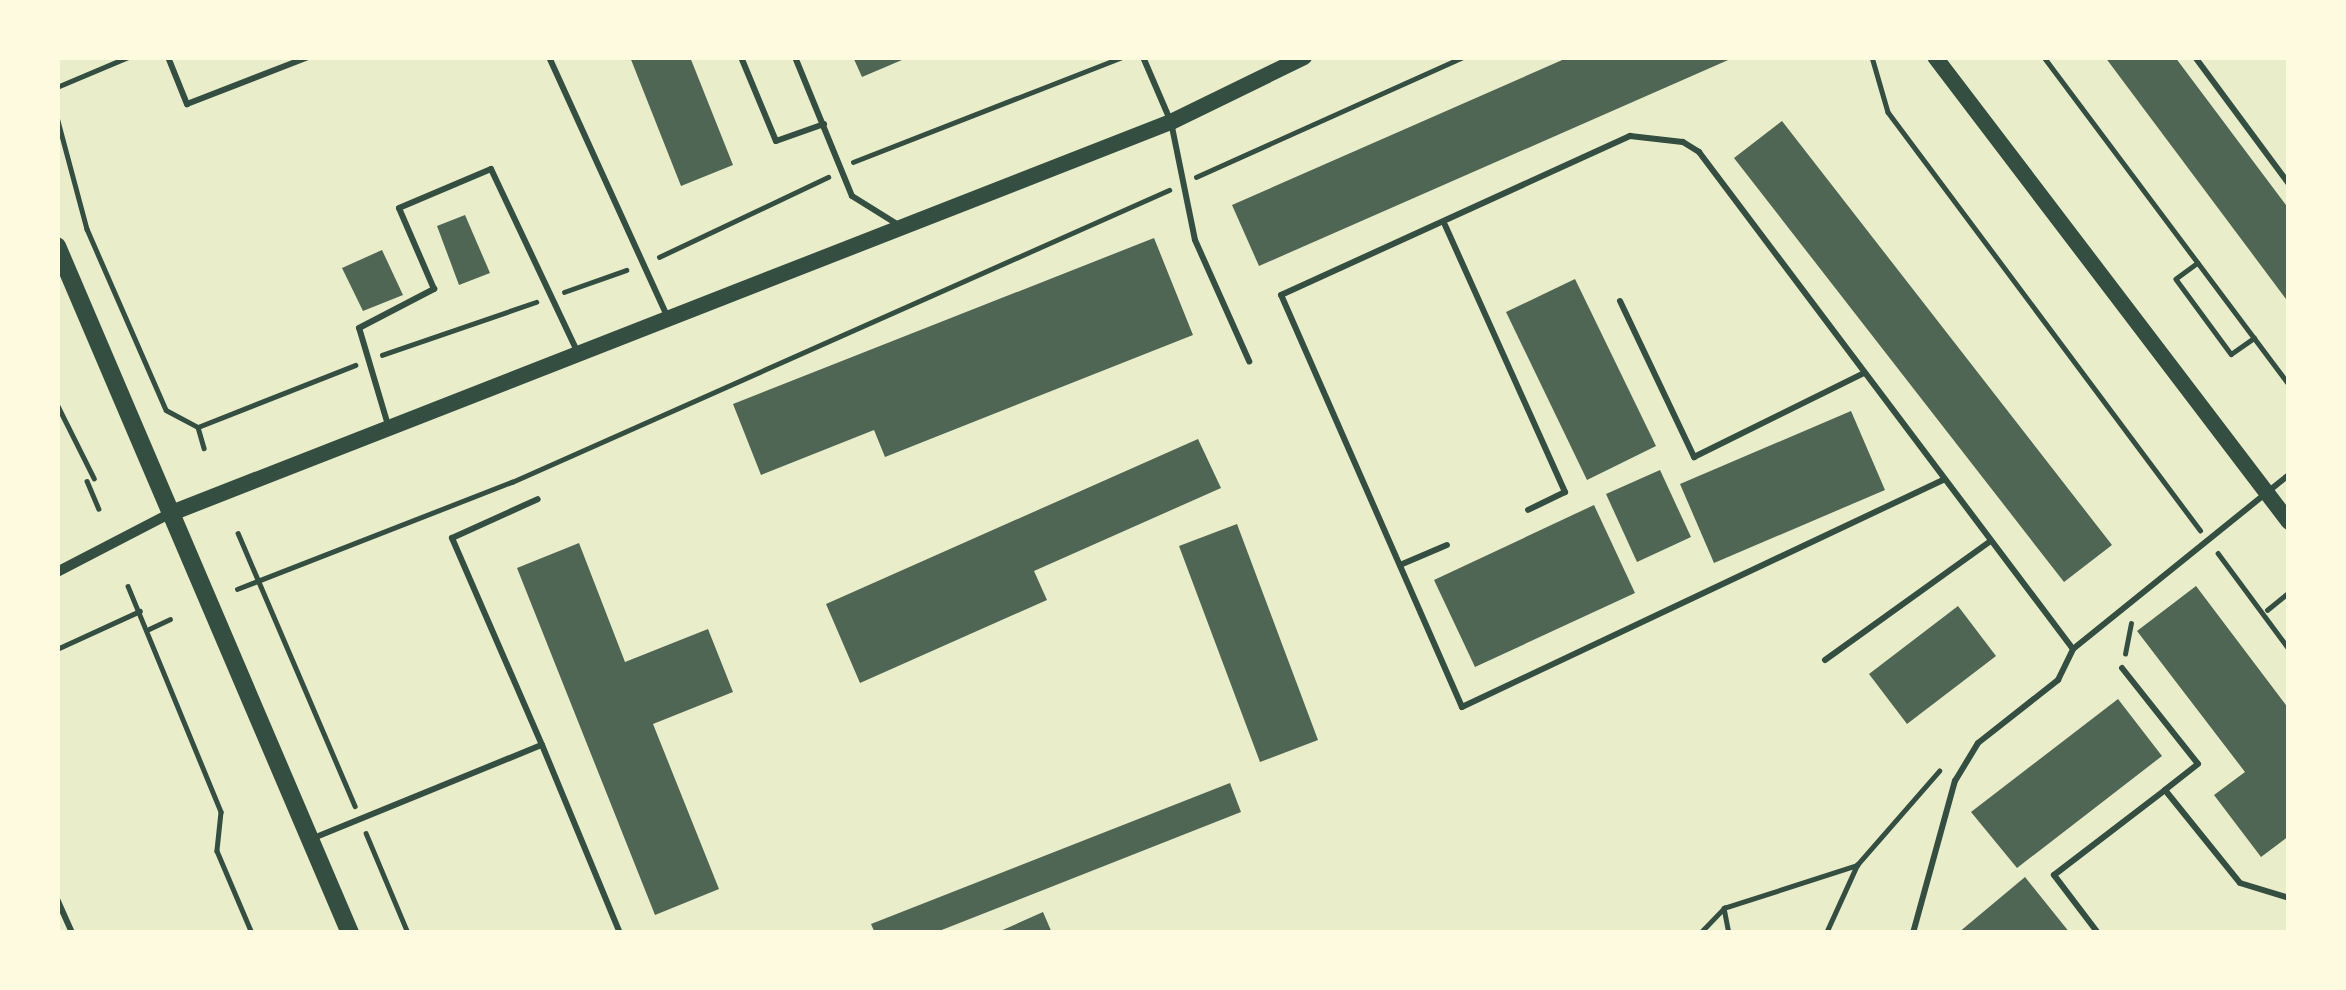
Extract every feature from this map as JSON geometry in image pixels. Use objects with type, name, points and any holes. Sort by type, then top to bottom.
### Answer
[{"type":"main road","points":[[169,514],[897,224],[1171,122],[1304,57]]},
{"type":"main road","points":[[1935,57],[2289,522]]},
{"type":"main road","points":[[57,246],[350,933]]},
{"type":"street","points":[[57,572],[169,514]]},
{"type":"lane","points":[[168,57],[187,104],[308,57]]},
{"type":"lane","points":[[549,57],[638,266],[668,316]]},
{"type":"lane","points":[[741,57],[776,141],[824,124]]},
{"type":"lane","points":[[795,57],[852,196],[897,224]]},
{"type":"lane","points":[[1143,57],[1171,122],[1195,240],[1249,361]]},
{"type":"lane","points":[[2195,57],[2289,184]]},
{"type":"lane","points":[[1943,480],[1462,707],[1281,295],[1659,132],[1700,152],[2073,650]]},
{"type":"lane","points":[[388,425],[359,328],[434,289],[399,208],[491,169],[577,351]]},
{"type":"lane","points":[[1445,225],[1565,492],[1528,510]]},
{"type":"lane","points":[[1620,301],[1694,457],[1864,374]]},
{"type":"lane","points":[[1913,933],[1966,758],[2058,680],[2073,650],[2289,475]]},
{"type":"lane","points":[[538,500],[452,538],[620,933]]},
{"type":"lane","points":[[1825,660],[1989,542]]},
{"type":"lane","points":[[1400,565],[1447,545]]},
{"type":"lane","points":[[2098,933],[2054,875],[2198,764],[2122,668]]},
{"type":"lane","points":[[312,838],[542,745]]},
{"type":"lane","points":[[2164,790],[2240,883],[2289,898]]},
{"type":"lane","points":[[57,899],[72,933]]},
{"type":"path","points":[[57,117],[87,229],[166,410],[184,424],[198,427],[366,361],[638,266],[842,166],[1123,57]]},
{"type":"path","points":[[237,589],[512,482],[1463,57]]},
{"type":"path","points":[[1872,57],[1888,112],[2206,539],[2267,610],[2289,649]]},
{"type":"path","points":[[2044,57],[2289,384]]},
{"type":"path","points":[[57,87],[125,58]]},
{"type":"path","points":[[2198,262],[2176,279],[2231,355],[2254,338]]},
{"type":"path","points":[[57,404],[99,509]]},
{"type":"path","points":[[176,432],[184,424]]},
{"type":"path","points":[[198,427],[204,448]]},
{"type":"path","points":[[238,532],[408,933]]},
{"type":"path","points":[[2204,566],[2220,554]]},
{"type":"path","points":[[128,586],[221,812],[217,850],[252,933]]},
{"type":"path","points":[[2267,610],[2289,592]]},
{"type":"path","points":[[2122,668],[2132,622],[2146,610]]},
{"type":"path","points":[[57,649],[140,611]]},
{"type":"path","points":[[149,628],[170,619]]},
{"type":"path","points":[[1826,933],[1857,865],[1940,770],[1966,758]]},
{"type":"path","points":[[1700,933],[1724,908],[1857,865]]},
{"type":"path","points":[[1724,908],[1729,933]]},
{"type":"building","points":[[630,57],[690,57],[733,165],[681,186]]},
{"type":"building","points":[[853,57],[909,57],[862,77]]},
{"type":"building","points":[[1569,57],[1735,57],[1259,266],[1232,205]]},
{"type":"building","points":[[2105,57],[2175,57],[2289,209],[2289,303]]},
{"type":"building","points":[[1782,121],[2112,545],[2064,582],[1734,158]]},
{"type":"building","points":[[465,215],[490,273],[459,285],[437,226]]},
{"type":"building","points":[[1154,238],[1193,335],[885,457],[874,430],[761,475],[733,404]]},
{"type":"building","points":[[382,250],[403,295],[363,311],[342,268]]},
{"type":"building","points":[[1575,279],[1656,446],[1587,480],[1506,312]]},
{"type":"building","points":[[1851,411],[1885,490],[1714,563],[1680,484]]},
{"type":"building","points":[[1198,439],[1221,488],[1034,571],[1047,600],[860,683],[826,604]]},
{"type":"building","points":[[1660,470],[1691,537],[1637,562],[1606,494]]},
{"type":"building","points":[[1594,505],[1635,593],[1475,667],[1434,580]]},
{"type":"building","points":[[1237,524],[1318,740],[1260,762],[1179,546]]},
{"type":"building","points":[[579,543],[625,662],[708,629],[733,692],[653,724],[719,889],[655,915],[517,568]]},
{"type":"building","points":[[2196,586],[2289,709],[2289,836],[2261,857],[2214,795],[2245,772],[2137,631]]},
{"type":"building","points":[[1958,606],[1996,656],[1907,724],[1869,674]]},
{"type":"building","points":[[2118,699],[2162,756],[2017,868],[1971,812]]},
{"type":"building","points":[[1230,783],[1241,812],[934,933],[875,933],[871,924]]},
{"type":"building","points":[[2025,877],[2070,933],[1958,933]]},
{"type":"building","points":[[1043,912],[1052,933],[996,933]]}]
